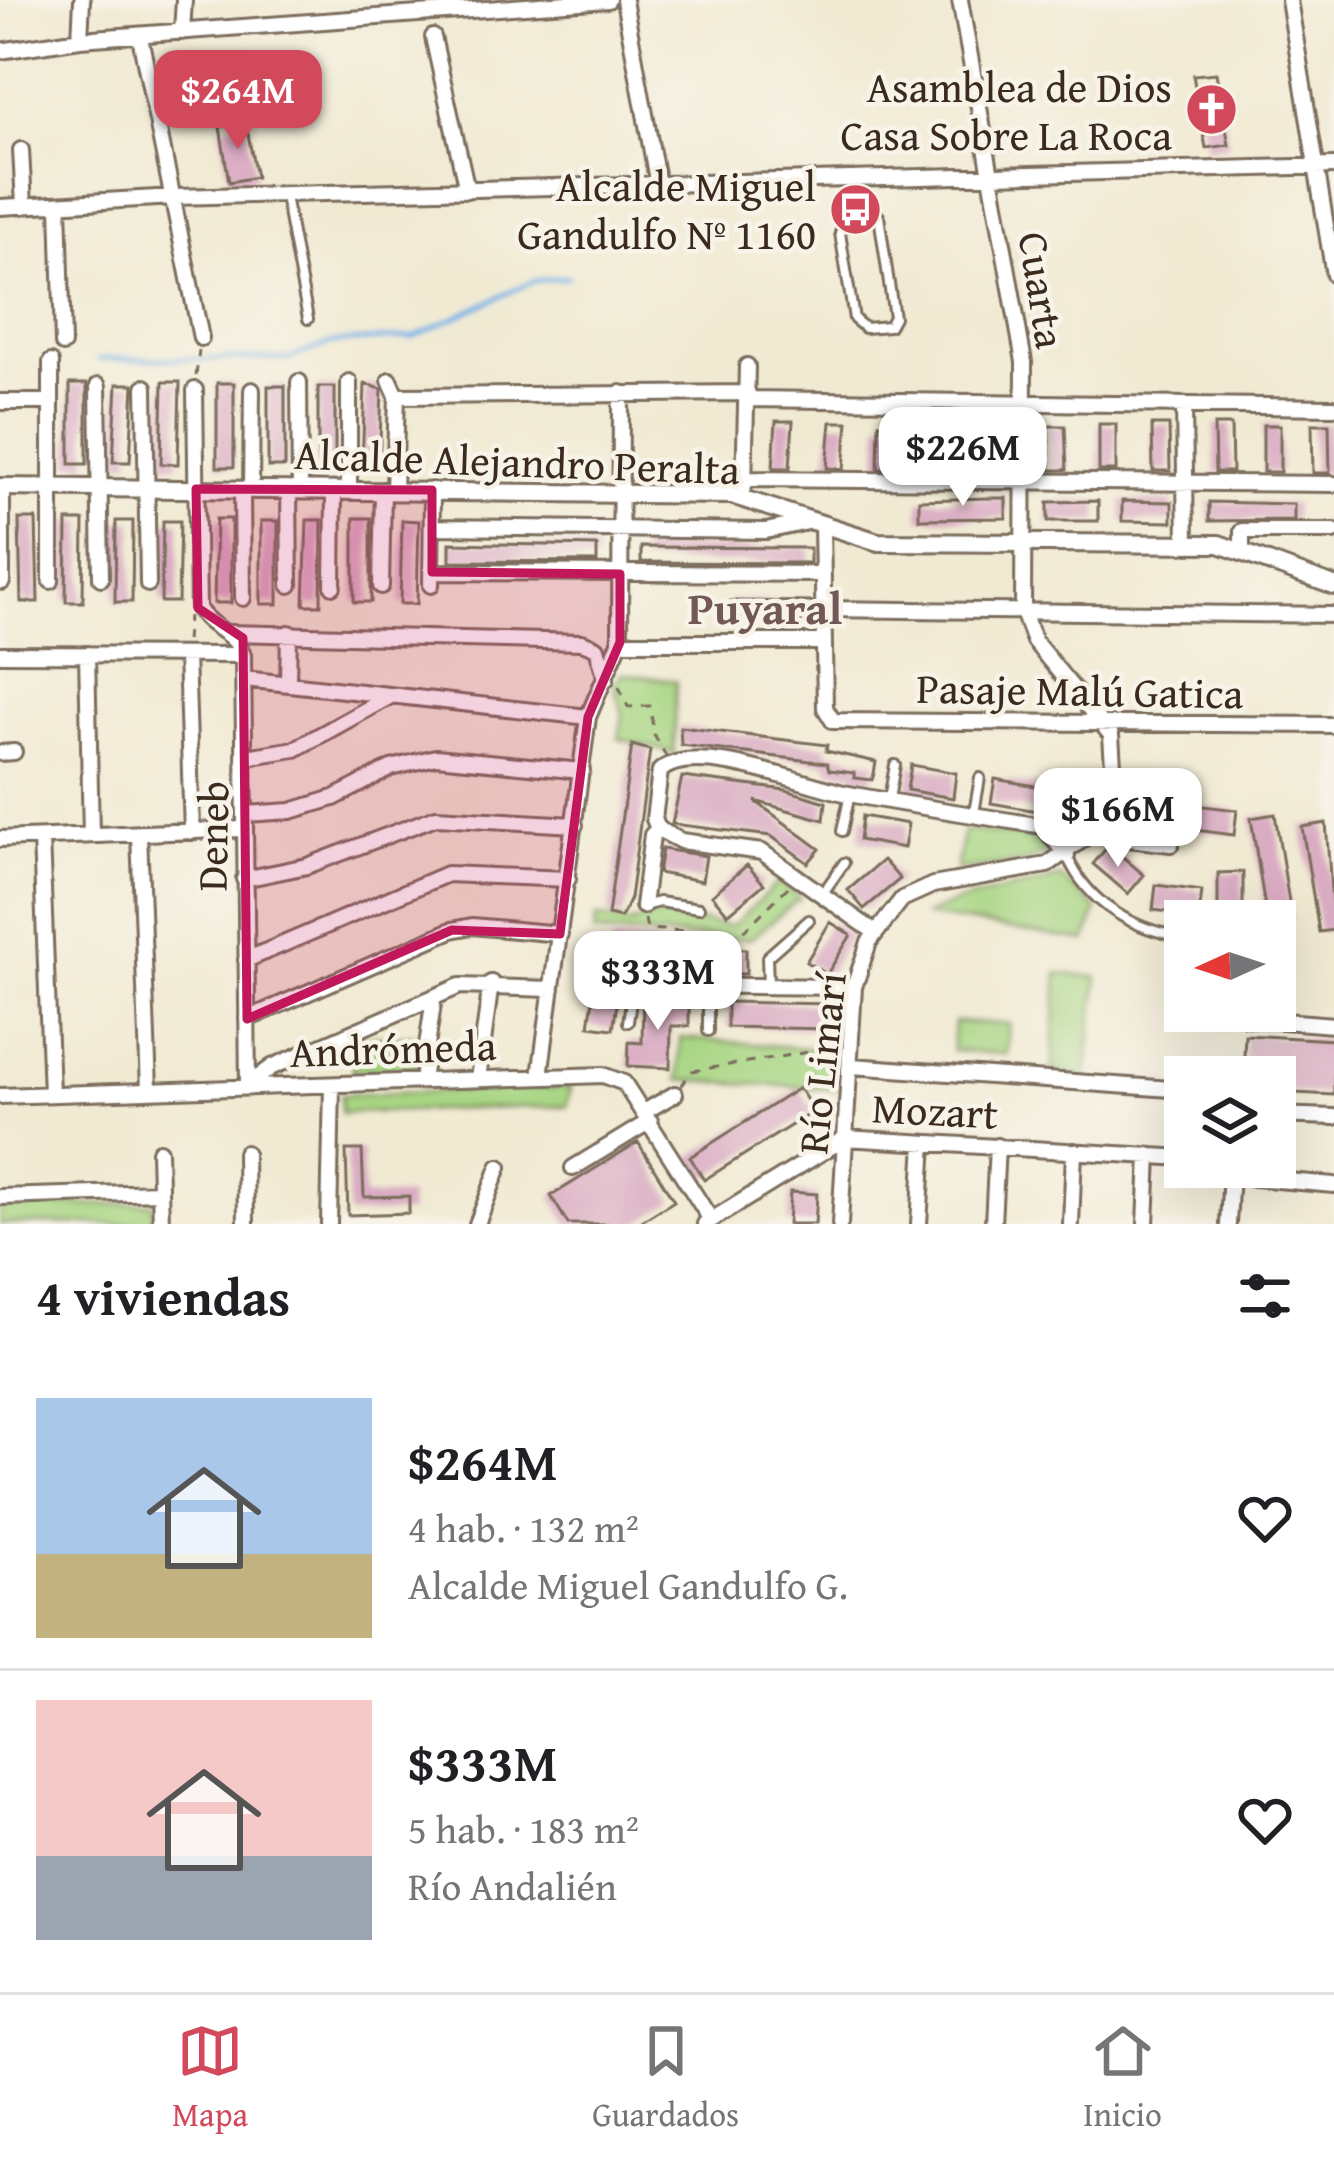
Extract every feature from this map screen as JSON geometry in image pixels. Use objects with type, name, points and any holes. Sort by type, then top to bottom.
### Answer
[{"type":"street","points":[[80,39],[82,0]]},
{"type":"street","points":[[182,32],[184,0]]},
{"type":"street","points":[[384,0],[384,17]]},
{"type":"street","points":[[0,51],[80,39],[384,17],[466,4],[608,0]]},
{"type":"street","points":[[624,0],[658,185]]},
{"type":"street","name":"Cuarta","points":[[960,0],[988,176],[1021,338],[1023,612],[1034,640],[1104,724],[1114,748],[1114,780],[1103,825]]},
{"type":"street","points":[[1289,0],[1334,274]]},
{"type":"street","points":[[140,37],[201,338]]},
{"type":"street","points":[[433,37],[467,190]]},
{"type":"street","points":[[21,150],[24,206]]},
{"type":"street","points":[[0,207],[174,197],[1334,166]]},
{"type":"street","points":[[59,204],[63,344]]},
{"type":"street","points":[[51,362],[51,581]]},
{"type":"street","points":[[742,498],[747,366]]},
{"type":"street","points":[[381,586],[397,396],[389,380]]},
{"type":"street","points":[[290,585],[299,382]]},
{"type":"street","points":[[333,586],[349,382]]},
{"type":"street","points":[[98,386],[101,578]]},
{"type":"street","points":[[145,387],[148,584]]},
{"type":"street","points":[[195,390],[198,608]]},
{"type":"street","points":[[243,598],[252,390]]},
{"type":"street","points":[[540,1076],[588,717],[620,642],[621,393]]},
{"type":"street","points":[[397,396],[621,393],[1022,405],[1334,407]]},
{"type":"street","points":[[0,402],[51,402]]},
{"type":"street","points":[[1184,405],[1186,544]]},
{"type":"street","points":[[745,479],[1334,484]]},
{"type":"street","points":[[1,487],[2,582]]},
{"type":"street","name":"Alcalde Alejandro Peralta","points":[[1,487],[620,492],[742,498],[891,543],[1186,544],[1242,549],[1334,586]]},
{"type":"street","points":[[432,490],[432,578],[823,574]]},
{"type":"street","points":[[432,527],[766,532],[817,523],[823,642],[620,642]]},
{"type":"street","name":"Alcalde Alejandro Peralta","points":[[1242,549],[1242,531],[1334,531]]},
{"type":"street","name":"Deneb","points":[[198,608],[204,619],[230,633],[243,656],[248,1085]]},
{"type":"street","points":[[822,609],[1334,614]]},
{"type":"street","points":[[230,633],[591,644],[602,658],[606,679]]},
{"type":"street","points":[[288,681],[289,633]]},
{"type":"street","name":"Pasaje Malú Gatica","points":[[823,642],[827,716],[833,721],[1334,725]]},
{"type":"street","points":[[0,654],[243,656]]},
{"type":"street","points":[[87,654],[91,835]]},
{"type":"street","points":[[186,655],[192,832]]},
{"type":"street","points":[[244,679],[588,717]]},
{"type":"street","points":[[246,757],[295,748],[391,696]]},
{"type":"street","points":[[0,839],[192,832],[334,798],[391,768],[436,758],[582,771]]},
{"type":"street","points":[[876,933],[762,852],[681,841],[658,829],[654,819],[661,771],[670,762],[777,771],[850,794],[1043,826],[1067,856]]},
{"type":"street","points":[[244,879],[307,866],[436,817],[575,825]]},
{"type":"street","points":[[1103,825],[1130,838],[1172,844]]},
{"type":"street","name":"Río Limarí","points":[[840,1224],[854,988],[876,933],[902,899],[933,885],[1025,870],[1067,856],[1103,825]]},
{"type":"street","points":[[643,907],[652,836],[658,829]]},
{"type":"street","points":[[139,834],[149,1089]]},
{"type":"street","points":[[41,838],[50,1093]]},
{"type":"street","points":[[246,960],[447,874],[568,879]]},
{"type":"street","points":[[247,1019],[452,930],[472,926],[560,934]]},
{"type":"street","points":[[248,1085],[272,1067],[460,986],[491,983],[552,989]]},
{"type":"street","points":[[478,1079],[491,983]]},
{"type":"street","points":[[674,985],[854,988]]},
{"type":"street","points":[[422,1081],[434,997]]},
{"type":"street","points":[[1296,1022],[1334,1025]]},
{"type":"street","points":[[852,1066],[1164,1088]]},
{"type":"street","name":"Andrómeda","points":[[0,1096],[540,1076],[614,1078],[647,1116],[708,1222]]},
{"type":"street","points":[[329,1224],[332,1085]]},
{"type":"street","points":[[573,1168],[675,1094]]},
{"type":"street","points":[[1296,1116],[1334,1118]]},
{"type":"street","name":"Mozart","points":[[708,1222],[845,1138],[1164,1157]]},
{"type":"street","points":[[919,1224],[924,1143]]},
{"type":"street","points":[[993,1224],[997,1146]]},
{"type":"street","points":[[159,1151],[161,1224]]},
{"type":"street","points":[[1071,1224],[1074,1151]]},
{"type":"street","points":[[244,1153],[246,1224]]},
{"type":"street","points":[[1146,1224],[1149,1156]]},
{"type":"street","points":[[477,1224],[499,1167]]},
{"type":"street","points":[[1296,1180],[1334,1185]]},
{"type":"street","points":[[1228,1224],[1230,1188]]},
{"type":"street","points":[[0,1197],[159,1192]]},
{"type":"lane","points":[[850,178],[851,214],[840,233],[854,319],[865,328],[889,326],[894,316],[879,215],[851,214]]},
{"type":"lane","points":[[285,194],[308,319]]},
{"type":"lane","points":[[889,801],[895,765]]},
{"type":"lane","points":[[974,815],[980,778]]},
{"type":"lane","points":[[842,831],[850,794]]},
{"type":"lane","points":[[1067,856],[1076,875],[1122,919],[1164,934]]},
{"type":"lane","points":[[822,894],[844,862]]},
{"type":"lane","points":[[643,907],[659,902],[699,908]]},
{"type":"lane","points":[[768,986],[767,957],[809,920]]},
{"type":"lane","points":[[628,1022],[633,988],[674,985],[681,948]]},
{"type":"lane","points":[[708,986],[708,1031]]},
{"type":"path","points":[[195,390],[201,338]]},
{"type":"path","points":[[186,655],[184,619],[198,608]]},
{"type":"path","points":[[606,679],[624,689],[628,707],[650,706],[654,735],[670,762]]},
{"type":"path","points":[[643,907],[647,928],[741,934],[798,877]]},
{"type":"path","points":[[675,1094],[692,1071],[808,1052],[832,1066],[852,1066]]},
{"type":"highlighted area","points":[[196,489],[432,490],[432,572],[620,574],[620,642],[588,717],[560,934],[452,930],[247,1019],[243,638],[198,608]]},
{"type":"green space","points":[[622,673],[676,681],[674,753],[619,739],[623,713],[614,685]]},
{"type":"green space","points":[[964,830],[1039,839],[1051,851],[1026,862],[956,870]]},
{"type":"green space","points":[[1060,877],[1097,909],[1086,941],[925,916],[975,898]]},
{"type":"green space","points":[[779,882],[800,898],[750,939],[594,933],[596,917],[630,924],[655,915],[732,926]]},
{"type":"green space","points":[[1058,973],[1098,977],[1086,1077],[1052,1070]]},
{"type":"green space","points":[[954,1022],[1009,1024],[1007,1054],[952,1051]]},
{"type":"green space","points":[[414,1035],[416,1067],[353,1070],[351,1038]]},
{"type":"green space","points":[[680,1038],[843,1051],[837,1089],[679,1080]]},
{"type":"green space","points":[[571,1087],[567,1106],[341,1113],[341,1095]]},
{"type":"green space","points":[[153,1203],[152,1224],[0,1224],[0,1207]]},
{"type":"building","name":"Asamblea de Dios Casa Sobre La Roca","points":[[1216,73],[1229,145],[1206,148],[1193,75]]},
{"type":"building","points":[[246,123],[256,177],[229,182],[220,127]]},
{"type":"building","points":[[163,382],[180,382],[178,464],[161,464]]},
{"type":"building","points":[[217,383],[234,383],[234,467],[217,467]]},
{"type":"building","points":[[70,384],[87,384],[87,464],[70,464]]},
{"type":"building","points":[[117,384],[134,384],[130,462],[113,462]]},
{"type":"building","points":[[365,384],[382,389],[379,466],[362,466]]},
{"type":"building","points":[[268,386],[285,386],[285,467],[268,467]]},
{"type":"building","points":[[318,387],[335,387],[335,465],[318,465]]},
{"type":"building","points":[[776,421],[793,421],[790,468],[773,468]]},
{"type":"building","points":[[984,421],[1001,421],[1000,470],[983,470]]},
{"type":"building","points":[[831,422],[848,422],[844,469],[827,468]]},
{"type":"building","points":[[879,423],[896,423],[895,469],[878,469]]},
{"type":"building","points":[[933,423],[950,423],[951,470],[934,469]]},
{"type":"building","points":[[1099,424],[1116,424],[1116,471],[1099,471]]},
{"type":"building","points":[[1312,424],[1329,424],[1330,473],[1313,473]]},
{"type":"building","points":[[1152,425],[1169,425],[1170,471],[1153,471]]},
{"type":"building","points":[[1214,425],[1231,425],[1232,472],[1215,472]]},
{"type":"building","points":[[1263,425],[1280,425],[1280,472],[1263,472]]},
{"type":"building","points":[[1048,426],[1065,426],[1067,470],[1050,470]]},
{"type":"building","points":[[1006,498],[1006,518],[919,519],[919,500]]},
{"type":"building","points":[[1098,501],[1098,521],[1048,521],[1048,502]]},
{"type":"building","points":[[1122,501],[1172,502],[1172,522],[1122,521]]},
{"type":"building","points":[[1209,502],[1294,504],[1294,520],[1209,521]]},
{"type":"building","points":[[354,518],[371,518],[371,602],[354,602]]},
{"type":"building","points":[[19,519],[36,519],[38,602],[21,602]]},
{"type":"building","points":[[216,519],[231,519],[231,603],[214,603]]},
{"type":"building","points":[[307,520],[322,520],[321,605],[304,605]]},
{"type":"building","points":[[402,520],[419,521],[417,604],[400,604]]},
{"type":"building","points":[[67,521],[84,521],[83,602],[66,602]]},
{"type":"building","points":[[116,521],[133,521],[132,602],[115,602]]},
{"type":"building","points":[[163,521],[180,521],[178,602],[161,602]]},
{"type":"building","points":[[261,521],[278,521],[278,604],[261,604]]},
{"type":"building","points":[[450,543],[597,546],[597,562],[450,561]]},
{"type":"building","points":[[641,547],[810,548],[810,563],[641,562]]},
{"type":"building","points":[[731,601],[812,602],[812,621],[731,620]]},
{"type":"building","points":[[680,727],[827,745],[826,751],[876,762],[874,774],[872,780],[854,778],[854,773],[829,770],[827,763],[681,745]]},
{"type":"building","points":[[632,745],[650,750],[630,898],[621,918],[608,915]]},
{"type":"building","points":[[911,765],[956,773],[953,798],[907,790]]},
{"type":"building","points":[[682,777],[786,790],[826,802],[824,820],[755,801],[820,849],[808,863],[771,836],[672,824]]},
{"type":"building","points":[[995,779],[1041,787],[1037,811],[991,803]]},
{"type":"building","points":[[1129,797],[1237,810],[1234,835],[1126,821]]},
{"type":"building","points":[[1275,814],[1289,900],[1264,900],[1251,818]]},
{"type":"building","points":[[862,816],[908,824],[904,848],[859,840]]},
{"type":"building","points":[[1326,823],[1334,930],[1319,932],[1302,827]]},
{"type":"building","points":[[1109,845],[1144,875],[1128,894],[1093,864]]},
{"type":"building","points":[[662,849],[706,856],[702,881],[658,873]]},
{"type":"building","points":[[883,860],[900,879],[864,909],[848,890]]},
{"type":"building","points":[[747,865],[764,884],[728,914],[712,895]]},
{"type":"building","points":[[1243,872],[1243,900],[1218,900],[1218,873]]},
{"type":"building","points":[[1156,885],[1202,891],[1201,900],[1164,900],[1164,911],[1153,910]]},
{"type":"building","points":[[830,922],[851,935],[827,974],[806,962]]},
{"type":"building","points":[[612,939],[658,942],[656,967],[623,965],[613,1029],[589,1026],[596,979],[609,981]]},
{"type":"building","points":[[700,948],[746,949],[746,974],[700,973]]},
{"type":"building","points":[[643,1000],[689,1001],[689,1026],[671,1026],[670,1068],[628,1066],[629,1042],[642,1043]]},
{"type":"building","points":[[727,1002],[834,1004],[834,1029],[727,1027]]},
{"type":"building","points":[[1245,1035],[1334,1040],[1334,1095],[1296,1093],[1296,1056],[1244,1056]]},
{"type":"building","points":[[799,1088],[814,1111],[704,1180],[690,1157]]},
{"type":"building","points":[[638,1142],[674,1201],[637,1224],[568,1224],[551,1196]]},
{"type":"building","points":[[346,1150],[362,1150],[364,1197],[409,1196],[409,1213],[348,1215]]},
{"type":"building","points":[[790,1192],[817,1194],[815,1224],[788,1224]]},
{"type":"waterway","points":[[98,359],[288,359],[331,343],[413,337],[534,281],[568,277]]},
{"type":"place","name":"Asamblea de Dios Casa Sobre La Roca","points":[[1211,110]]},
{"type":"place","name":"Alcalde Miguel Gandulfo Nº 1160","points":[[855,209]]},
{"type":"district","name":"Puyaral","points":[[765,607]]}]
